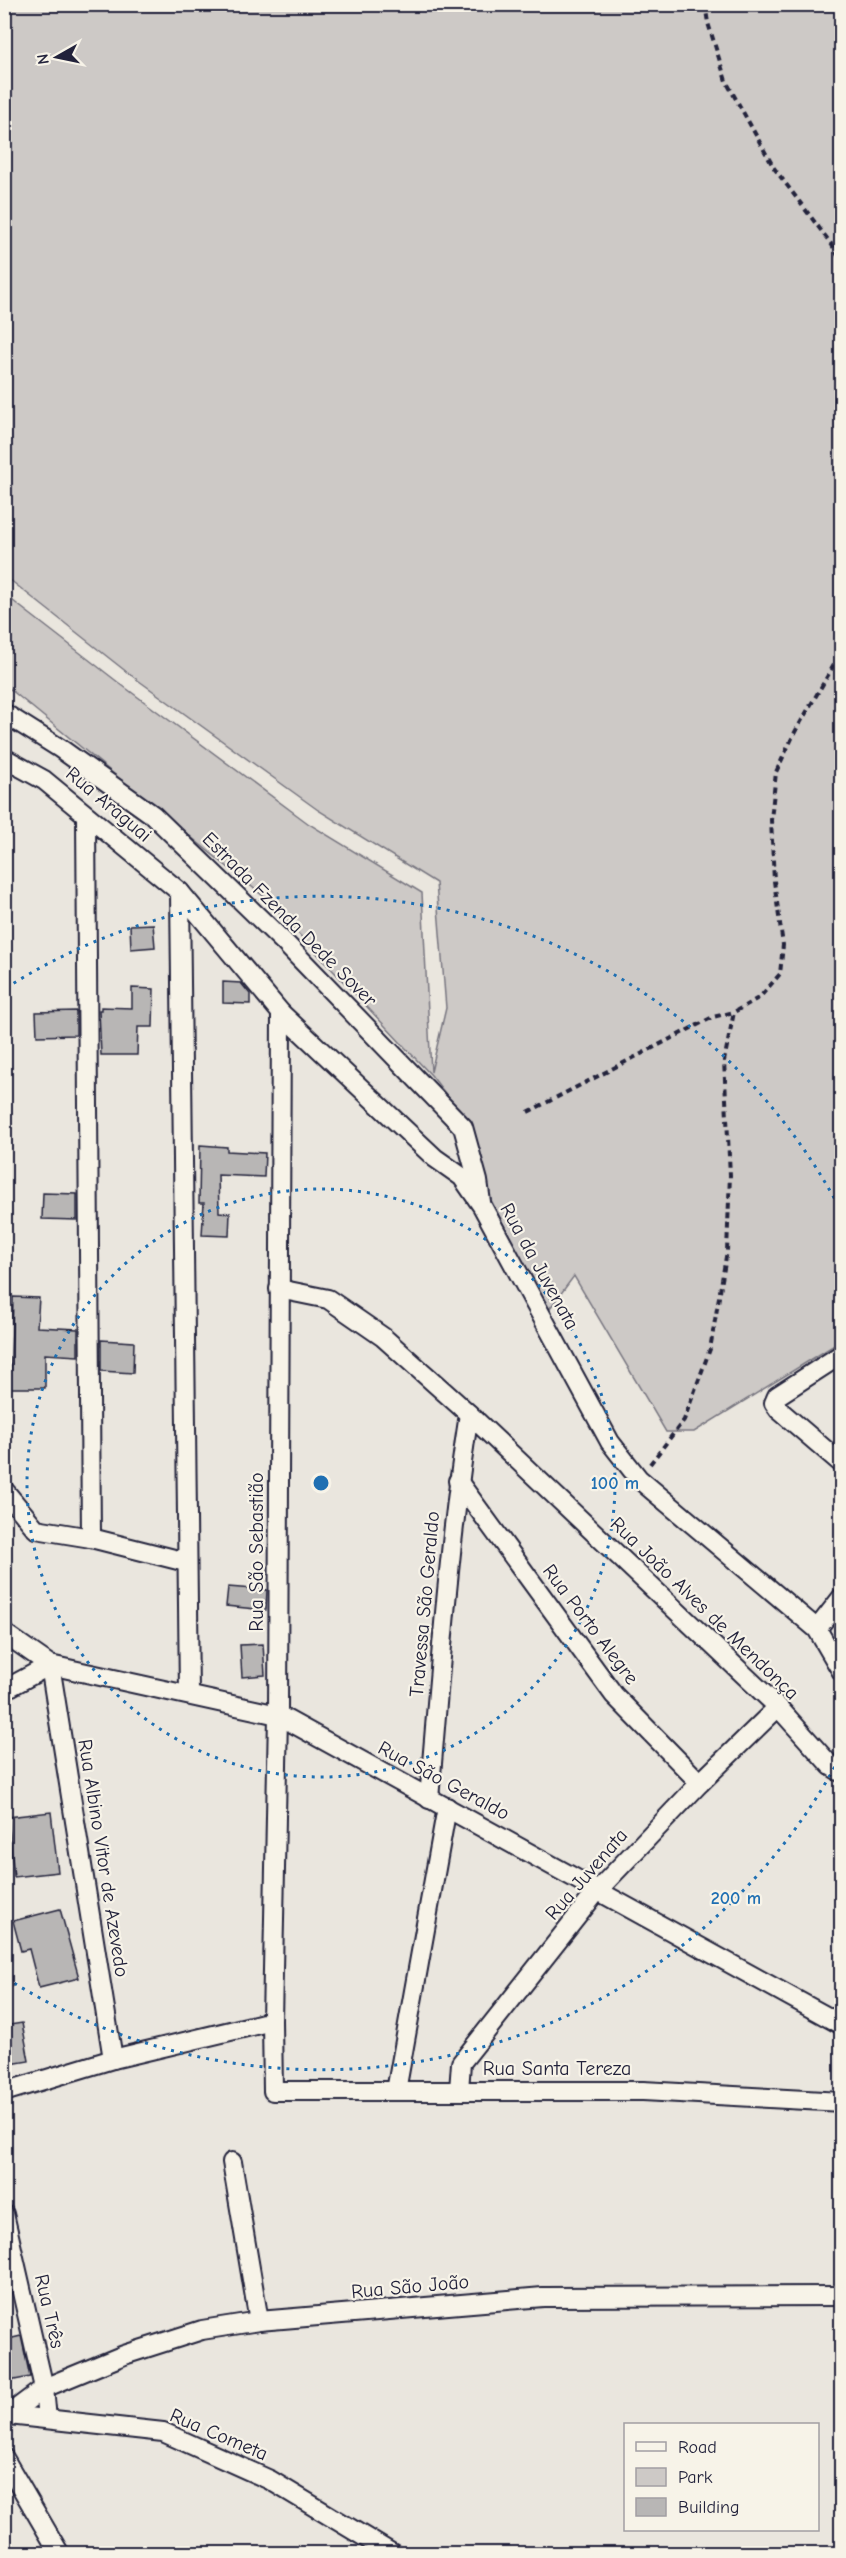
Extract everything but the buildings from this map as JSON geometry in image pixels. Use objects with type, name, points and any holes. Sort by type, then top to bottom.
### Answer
[{"type":"street","name":"Estrada Fzenda Dede Sover","points":[[4,712],[61,749],[153,815],[325,984],[463,1127],[478,1181],[482,1206]]},
{"type":"street","name":"Rua Araguai","points":[[4,758],[44,780],[180,892]]},
{"type":"street","points":[[86,816],[91,1538]]},
{"type":"street","name":"Rua da Juvenata","points":[[180,892],[281,1013],[435,1158],[462,1177],[482,1206],[610,1442],[639,1479],[817,1629],[842,1672]]},
{"type":"street","points":[[180,892],[189,1694]]},
{"type":"street","name":"Rua São Sebastião","points":[[273,2091],[272,2021],[278,1715],[281,1013]]},
{"type":"street","name":"Rua João Alves de Mendonça","points":[[279,1289],[328,1299],[359,1318],[469,1414],[778,1707],[831,1766],[842,1773]]},
{"type":"street","points":[[842,1354],[777,1396],[774,1403],[779,1410],[842,1464]]},
{"type":"street","name":"Travessa São Geraldo","points":[[429,1799],[458,1481],[469,1414]]},
{"type":"street","name":"Rua Porto Alegre","points":[[458,1481],[614,1695],[700,1783]]},
{"type":"street","points":[[4,1490],[36,1529],[91,1538],[186,1562]]},
{"type":"street","points":[[817,1629],[842,1597]]},
{"type":"street","name":"Rua São Geraldo","points":[[4,1633],[50,1665],[278,1715],[842,2025]]},
{"type":"street","points":[[4,1690],[50,1665]]},
{"type":"street","name":"Rua Albino Vitor de Azevedo","points":[[50,1665],[113,2059]]},
{"type":"street","name":"Rua Juvenata","points":[[459,2090],[461,2063],[598,1890],[700,1783],[778,1707]]},
{"type":"street","points":[[396,2091],[447,1807]]},
{"type":"street","points":[[4,2092],[113,2059],[272,2021]]},
{"type":"street","name":"Rua Santa Tereza","points":[[273,2091],[643,2091],[842,2102]]},
{"type":"street","points":[[232,2162],[259,2321]]},
{"type":"street","name":"Rua Três","points":[[4,2214],[44,2388],[47,2419]]},
{"type":"street","name":"Rua São João","points":[[7,2417],[44,2388],[124,2355],[202,2330],[259,2321],[543,2297],[842,2296]]},
{"type":"street","name":"Rua Cometa","points":[[7,2417],[47,2419],[163,2432],[270,2480],[372,2548],[393,2553]]},
{"type":"street","points":[[4,2458],[60,2553]]},
{"type":"path","points":[[705,4],[708,23],[726,81],[774,168],[832,245],[842,263]]},
{"type":"path","points":[[528,1112],[713,1017],[734,1012],[760,997],[780,974],[783,945],[774,881],[771,820],[776,772],[795,732],[842,651]]},
{"type":"path","points":[[639,1479],[684,1420],[710,1349],[727,1251],[730,1175],[724,1061],[734,1012]]},
{"type":"green space","points":[[5,5],[841,5],[841,1341],[694,1432],[666,1432],[574,1276],[547,1312],[491,1200],[468,1123],[431,1075],[263,896],[5,685],[4,594],[119,683],[309,824],[422,893],[431,1072],[446,1008],[436,883],[318,810],[128,673],[5,576]]}]
